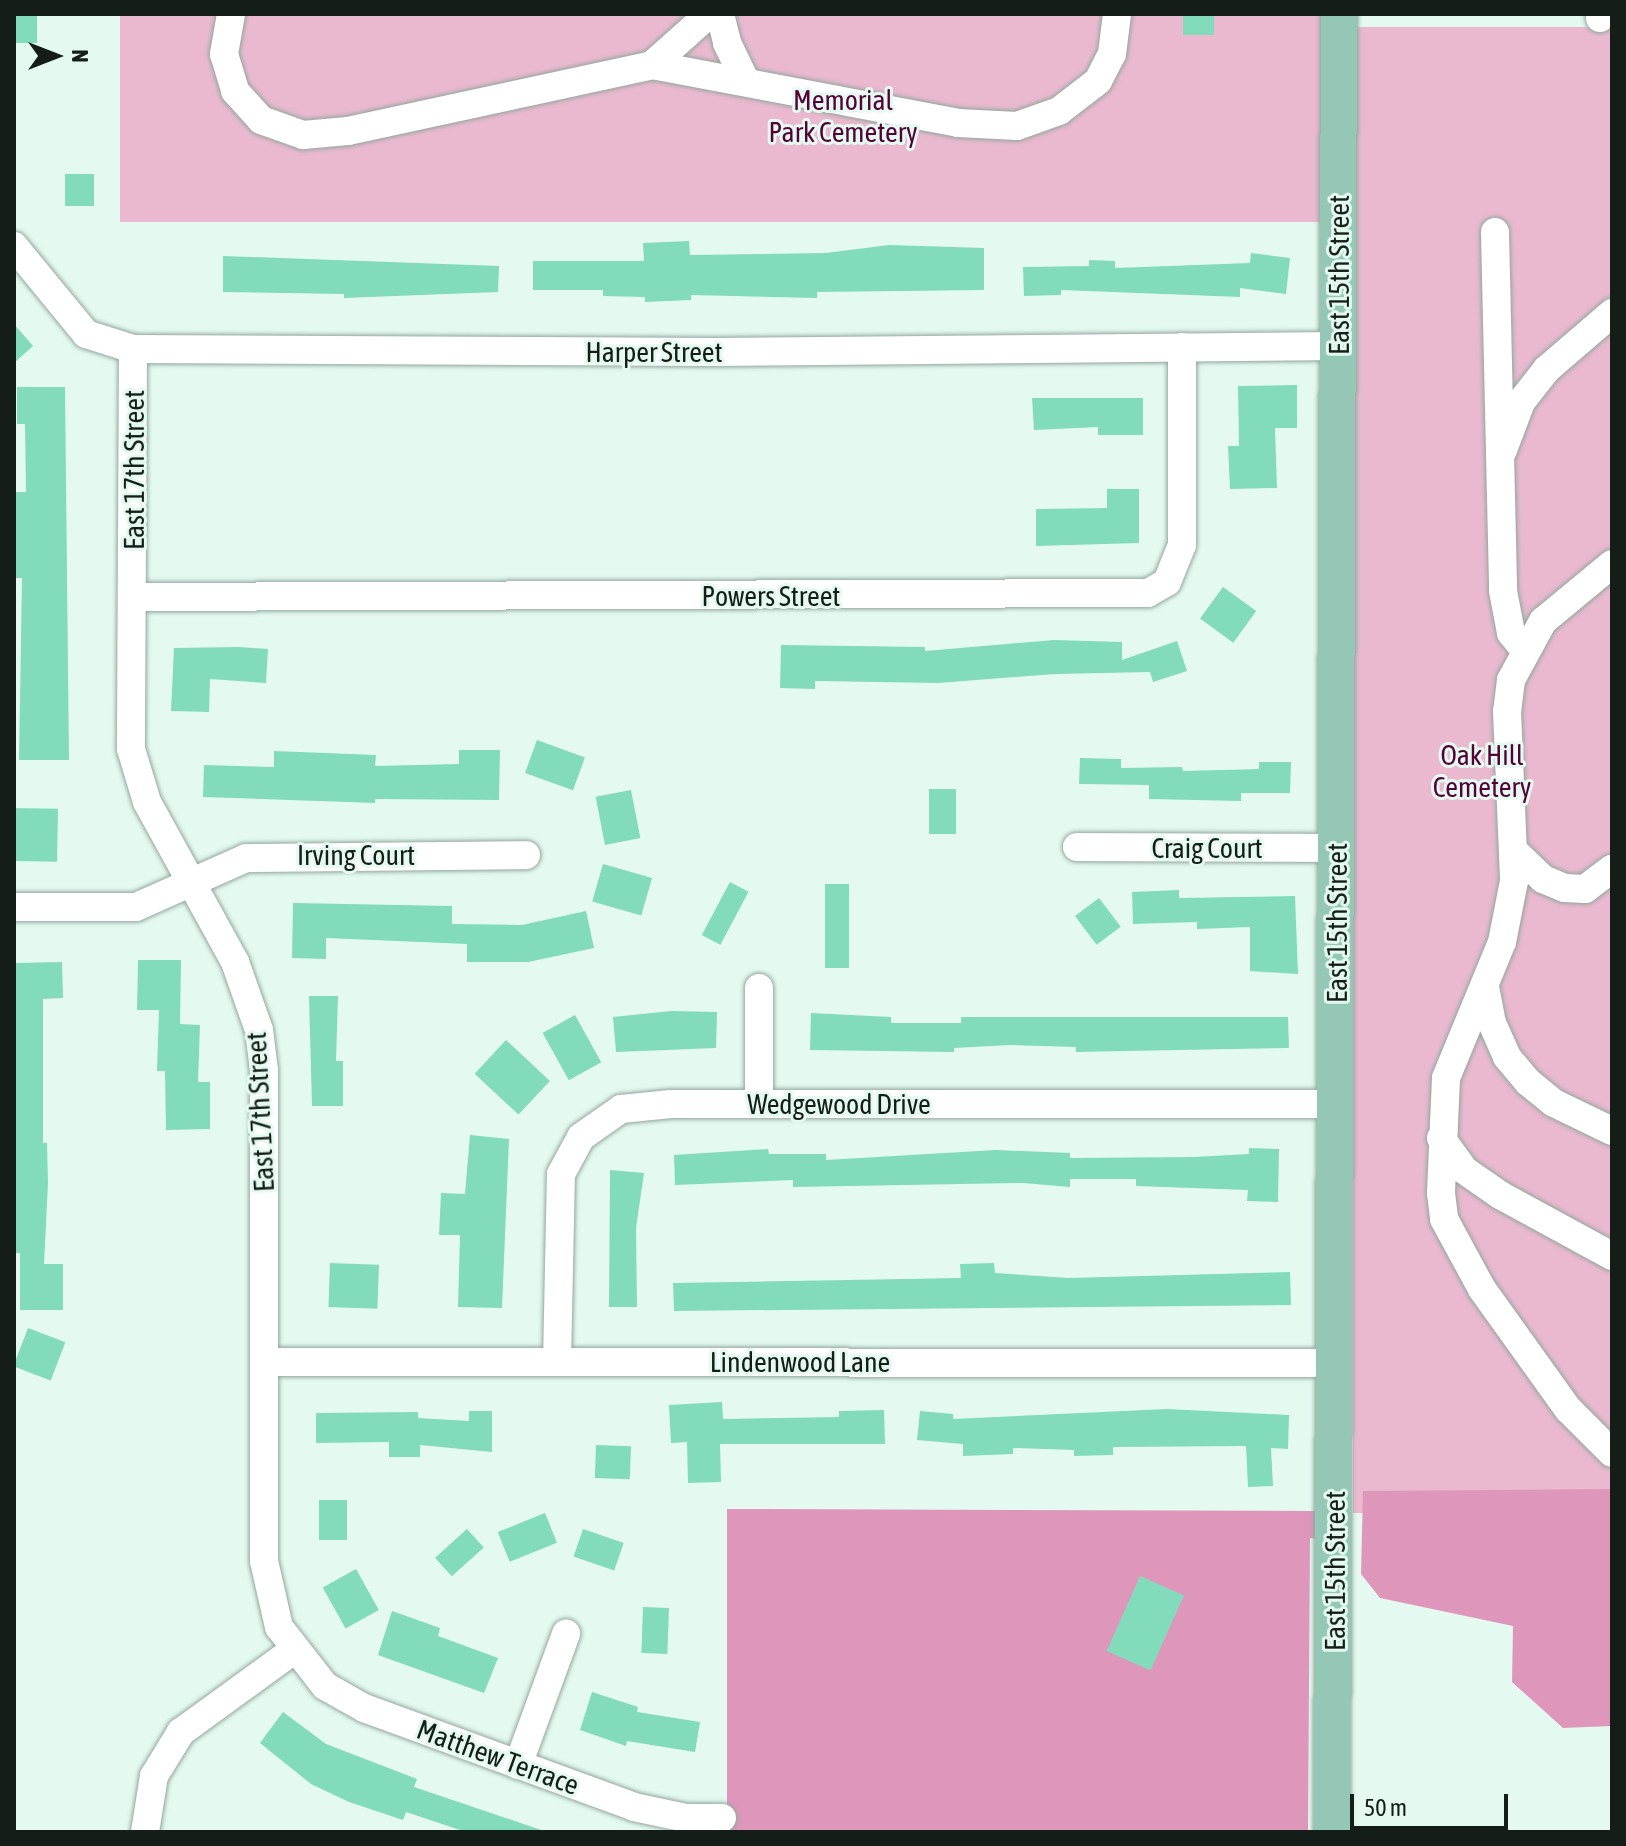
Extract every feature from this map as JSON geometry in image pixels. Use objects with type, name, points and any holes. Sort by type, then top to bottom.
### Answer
[{"type":"main road","name":"East 15th Street","points":[[1336,1830],[1339,14]]},
{"type":"street","points":[[231,14],[224,54],[235,91],[261,120],[303,135],[348,131],[652,65],[678,47],[709,14]]},
{"type":"street","points":[[720,14],[727,43],[746,82]]},
{"type":"street","points":[[652,65],[958,123],[1017,126],[1059,111],[1098,81],[1112,54],[1117,14]]},
{"type":"street","points":[[1495,232],[1498,470],[1505,613],[1511,633],[1524,649]]},
{"type":"street","name":"Harper Street","points":[[14,246],[86,334],[133,349],[714,352],[1339,346]]},
{"type":"street","points":[[1498,470],[1521,402],[1547,369],[1612,313]]},
{"type":"street","name":"Powers Street","points":[[134,597],[1148,593],[1167,582],[1182,545],[1182,347]]},
{"type":"street","name":"East 17th Street","points":[[133,349],[131,749],[147,802],[235,962],[259,1030],[264,1070],[264,1561],[279,1627],[294,1650]]},
{"type":"street","points":[[1612,564],[1565,599],[1524,649],[1511,680],[1507,711],[1513,850],[1510,916],[1446,1078],[1441,1138],[1444,1219],[1459,1251],[1568,1409],[1612,1453]]},
{"type":"street","name":"Craig Court","points":[[1077,847],[1338,848]]},
{"type":"street","points":[[1513,850],[1543,879],[1612,900]]},
{"type":"street","name":"Irving Court","points":[[14,907],[136,907],[192,883],[230,862],[268,856],[526,855]]},
{"type":"street","points":[[1510,916],[1540,894],[1574,888],[1612,869]]},
{"type":"street","points":[[1484,986],[1492,1023],[1507,1057],[1528,1082],[1554,1103],[1612,1131]]},
{"type":"street","points":[[759,988],[759,1104]]},
{"type":"street","name":"Wedgewood Drive","points":[[557,1362],[558,1197],[561,1174],[581,1137],[621,1109],[644,1104],[1337,1104]]},
{"type":"street","points":[[1441,1138],[1464,1170],[1500,1195],[1612,1256]]},
{"type":"street","name":"Lindenwood Lane","points":[[264,1362],[1336,1363]]},
{"type":"street","points":[[518,1765],[566,1634]]},
{"type":"street","points":[[145,1832],[154,1776],[181,1732],[294,1650]]},
{"type":"street","name":"Matthew Terrace","points":[[294,1650],[325,1686],[353,1702],[518,1765],[659,1814],[722,1818]]},
{"type":"green space","name":"Memorial Park Cemetery","points":[[120,14],[1324,14],[1324,222],[120,222]]},
{"type":"green space","name":"Oak Hill Cemetery","points":[[1353,27],[1612,27],[1612,1513],[1353,1513]]},
{"type":"shaded area","points":[[1612,1489],[1612,1726],[1563,1728],[1512,1682],[1513,1626],[1380,1598],[1361,1574],[1363,1491]]},
{"type":"shaded area","points":[[727,1509],[1320,1511],[1320,1539],[1310,1538],[1308,1832],[727,1832]]},
{"type":"building","points":[[14,14],[37,14],[37,43],[14,43]]},
{"type":"building","points":[[1183,14],[1214,14],[1214,35],[1183,35]]},
{"type":"building","points":[[65,174],[94,174],[94,206],[65,206]]},
{"type":"building","points":[[689,241],[690,255],[826,253],[889,245],[984,248],[984,290],[817,292],[817,298],[691,295],[691,300],[645,302],[645,297],[603,296],[603,290],[533,290],[533,261],[644,261],[643,243]]},
{"type":"building","points":[[1251,253],[1290,258],[1286,294],[1240,288],[1240,297],[1061,290],[1061,295],[1024,296],[1023,267],[1089,266],[1089,260],[1115,261],[1115,268],[1250,263]]},
{"type":"building","points":[[223,256],[499,266],[498,292],[344,298],[344,294],[223,292]]},
{"type":"building","points":[[14,324],[33,346],[14,363]]},
{"type":"building","points":[[1297,385],[1297,428],[1275,428],[1277,488],[1230,489],[1228,446],[1239,446],[1238,386]]},
{"type":"building","points":[[17,387],[65,387],[69,760],[19,760],[22,578],[14,578],[14,544],[16,492],[26,492],[25,424],[17,424]]},
{"type":"building","points":[[1032,398],[1143,398],[1143,435],[1098,435],[1098,427],[1034,430]]},
{"type":"building","points":[[1107,489],[1139,489],[1139,543],[1036,546],[1036,509],[1107,508]]},
{"type":"building","points":[[1223,587],[1256,611],[1233,643],[1200,619]]},
{"type":"building","points":[[1054,640],[1122,642],[1122,660],[1177,641],[1187,671],[1153,682],[1150,672],[1055,674],[938,683],[815,681],[815,689],[780,688],[781,645],[925,647],[925,651]]},
{"type":"building","points":[[174,648],[268,649],[266,683],[210,679],[209,712],[171,711]]},
{"type":"building","points":[[537,740],[585,757],[573,790],[525,773]]},
{"type":"building","points":[[459,750],[500,750],[499,800],[375,799],[375,803],[203,797],[204,765],[274,767],[274,751],[376,755],[375,766],[459,764]]},
{"type":"building","points":[[1080,758],[1121,759],[1121,768],[1182,767],[1183,771],[1259,769],[1259,762],[1291,762],[1290,793],[1241,793],[1241,801],[1149,799],[1149,785],[1079,784]]},
{"type":"building","points":[[929,789],[956,789],[956,834],[929,834]]},
{"type":"building","points":[[631,790],[640,838],[605,845],[596,797]]},
{"type":"building","points":[[14,808],[58,809],[57,862],[14,861]]},
{"type":"building","points":[[603,864],[652,878],[641,916],[592,901]]},
{"type":"building","points":[[730,882],[749,892],[720,945],[702,935]]},
{"type":"building","points":[[825,884],[849,884],[849,968],[825,968]]},
{"type":"building","points":[[1179,890],[1179,898],[1295,896],[1298,974],[1250,971],[1250,927],[1197,929],[1197,922],[1133,924],[1132,892]]},
{"type":"building","points":[[1099,898],[1121,927],[1097,945],[1075,916]]},
{"type":"building","points":[[293,903],[452,906],[452,924],[522,925],[586,911],[594,948],[528,962],[467,962],[467,944],[326,938],[326,959],[292,958]]},
{"type":"building","points":[[138,960],[181,960],[180,1024],[200,1025],[198,1082],[210,1082],[210,1129],[166,1130],[165,1071],[157,1071],[159,1010],[137,1010]]},
{"type":"building","points":[[62,962],[63,998],[43,999],[43,1143],[47,1143],[48,1183],[44,1264],[63,1264],[63,1310],[20,1310],[20,1253],[14,1253],[14,963]]},
{"type":"building","points":[[309,996],[338,996],[336,1061],[343,1061],[343,1106],[312,1106]]},
{"type":"building","points":[[671,1011],[717,1012],[716,1048],[616,1052],[613,1017]]},
{"type":"building","points":[[811,1013],[891,1017],[891,1023],[961,1023],[961,1017],[1288,1017],[1289,1048],[1076,1052],[1076,1047],[1010,1045],[954,1048],[954,1052],[810,1050]]},
{"type":"building","points":[[575,1015],[601,1062],[569,1080],[543,1033]]},
{"type":"building","points":[[506,1040],[550,1081],[519,1115],[475,1074]]},
{"type":"building","points":[[470,1135],[509,1139],[502,1308],[458,1307],[460,1235],[439,1235],[441,1193],[465,1194]]},
{"type":"building","points":[[1249,1148],[1279,1149],[1278,1202],[1247,1201],[1248,1190],[1136,1186],[1136,1179],[1070,1179],[1070,1187],[1023,1183],[793,1187],[793,1180],[675,1185],[674,1155],[768,1149],[769,1154],[826,1154],[826,1160],[996,1150],[1070,1153],[1070,1158],[1194,1157],[1249,1154]]},
{"type":"building","points":[[610,1170],[644,1173],[636,1228],[637,1307],[609,1307]]},
{"type":"building","points":[[330,1263],[379,1265],[377,1309],[328,1307]]},
{"type":"building","points":[[994,1263],[995,1273],[1069,1278],[1290,1272],[1291,1305],[674,1311],[673,1283],[961,1278],[960,1264]]},
{"type":"building","points":[[28,1328],[65,1342],[51,1381],[14,1367]]},
{"type":"building","points":[[722,1402],[723,1419],[839,1417],[839,1411],[884,1410],[885,1444],[720,1444],[721,1482],[688,1483],[687,1442],[671,1443],[669,1405]]},
{"type":"building","points":[[1167,1409],[1289,1415],[1288,1449],[1271,1448],[1273,1486],[1248,1487],[1246,1446],[1113,1447],[1113,1455],[1074,1456],[1074,1450],[1013,1448],[1013,1454],[963,1456],[963,1444],[917,1440],[920,1411],[953,1414],[953,1419]]},
{"type":"building","points":[[469,1411],[492,1411],[492,1452],[420,1445],[420,1457],[389,1457],[389,1442],[316,1443],[316,1413],[418,1412],[418,1418],[469,1421]]},
{"type":"building","points":[[596,1445],[631,1446],[630,1479],[595,1478]]},
{"type":"building","points":[[319,1500],[347,1500],[347,1540],[319,1540]]},
{"type":"building","points":[[545,1513],[557,1543],[510,1562],[498,1532]]},
{"type":"building","points":[[467,1529],[484,1548],[452,1576],[435,1558]]},
{"type":"building","points":[[583,1529],[624,1543],[614,1570],[574,1556]]},
{"type":"building","points":[[356,1569],[379,1610],[346,1629],[323,1587]]},
{"type":"building","points":[[1140,1576],[1184,1596],[1150,1670],[1107,1651]]},
{"type":"building","points":[[643,1607],[669,1608],[667,1654],[641,1653]]},
{"type":"building","points":[[392,1611],[440,1628],[438,1636],[498,1658],[484,1693],[378,1655]]},
{"type":"building","points":[[592,1692],[638,1707],[637,1712],[700,1722],[695,1752],[627,1741],[626,1746],[580,1730]]},
{"type":"building","points":[[283,1712],[326,1744],[417,1779],[414,1787],[547,1832],[466,1832],[406,1812],[403,1820],[349,1802],[311,1784],[260,1743]]}]
